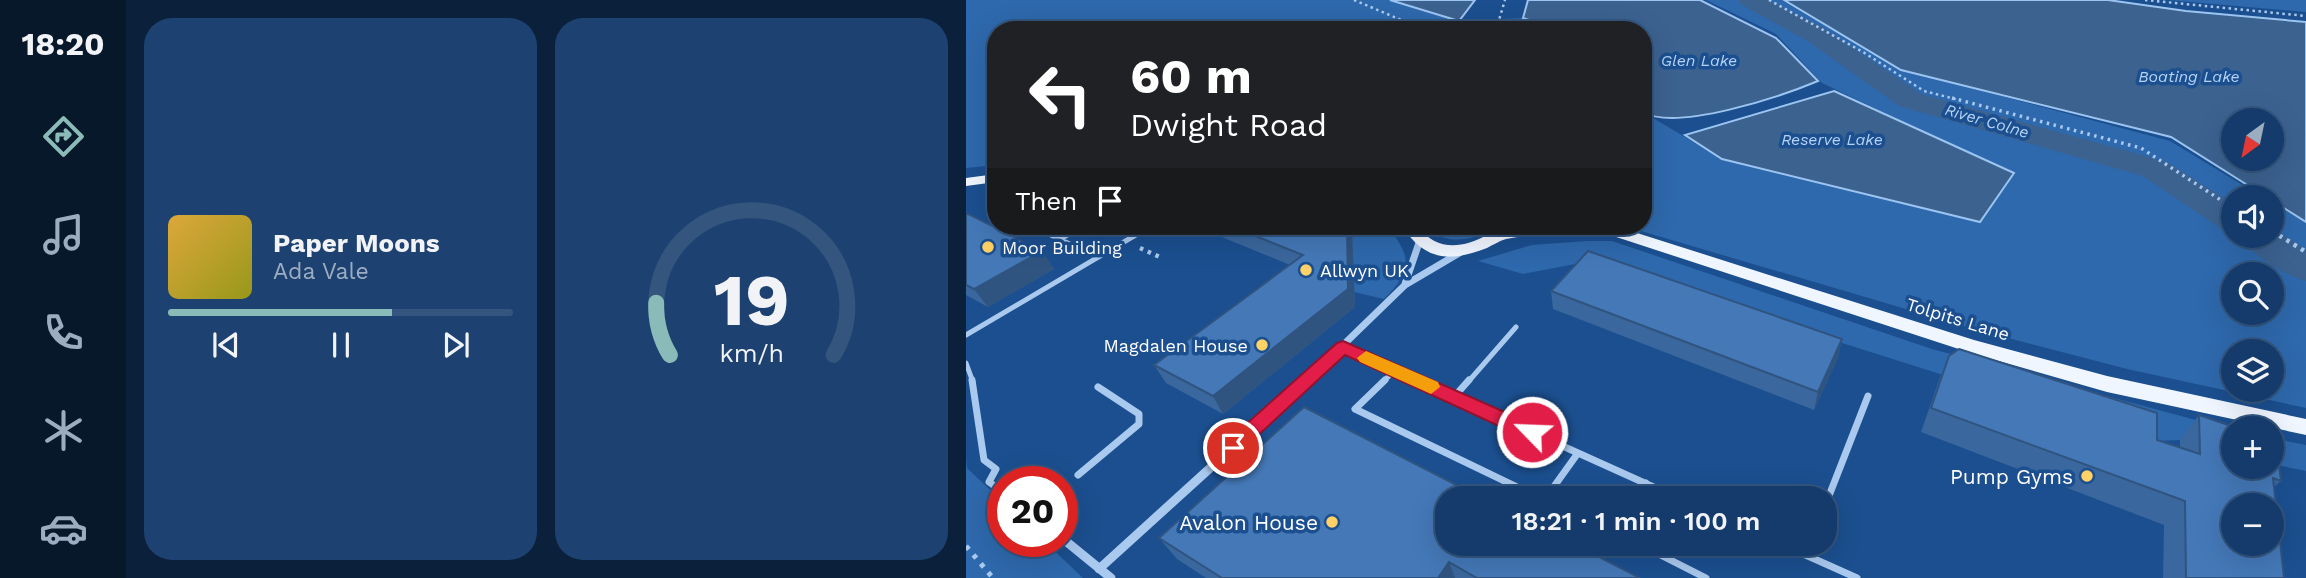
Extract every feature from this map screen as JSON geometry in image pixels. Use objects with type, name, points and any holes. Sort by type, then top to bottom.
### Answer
[{"type":"main road","points":[[966,182],[987,179]]},
{"type":"main road","points":[[1416,235],[1420,240]]},
{"type":"main road","name":"Tolpits Lane","points":[[1420,240],[1433,247],[1465,250],[1496,235]]},
{"type":"main road","name":"Tolpits Lane","points":[[1633,235],[1970,346],[2107,384],[2306,427]]},
{"type":"street","points":[[1405,285],[1420,240]]},
{"type":"street","points":[[1099,569],[1343,347],[1405,285],[1465,250]]},
{"type":"street","points":[[1078,551],[1111,578]]},
{"type":"lane","points":[[1051,235],[1097,257]]},
{"type":"lane","points":[[1060,239],[1067,235]]},
{"type":"lane","points":[[966,335],[1135,235]]},
{"type":"lane","points":[[1454,397],[1516,327]]},
{"type":"lane","points":[[1343,347],[1651,486]]},
{"type":"lane","points":[[966,363],[980,402],[978,420],[984,460],[992,466]]},
{"type":"lane","points":[[1395,370],[1355,409],[1517,486]]},
{"type":"lane","points":[[1078,475],[1139,424],[1139,414],[1098,387]]},
{"type":"lane","points":[[1833,486],[1868,396]]},
{"type":"lane","points":[[1554,486],[1578,453]]},
{"type":"lane","points":[[1663,556],[1706,578]]},
{"type":"lane","points":[[1807,556],[1857,578]]},
{"type":"path","points":[[1354,0],[1404,21]]},
{"type":"path","points":[[1499,21],[1505,0]]},
{"type":"path","points":[[1769,0],[1863,51],[1924,91],[2141,148],[2221,200]]},
{"type":"path","points":[[2145,0],[2306,16]]},
{"type":"path","points":[[2284,238],[2306,252]]},
{"type":"path","points":[[966,546],[993,578]]},
{"type":"shaded area","points":[[966,0],[1390,0],[1459,21],[987,21],[987,166],[966,168]]},
{"type":"shaded area","points":[[1706,0],[1781,0],[1872,53],[1945,81],[2170,141],[2243,185],[2221,185],[2221,248],[2284,248],[2284,209],[2306,223],[2306,408],[2278,402],[2284,402],[2284,339],[2221,339],[2221,389],[2127,369],[1977,330],[1652,234],[1652,117],[1722,159],[1981,222],[2013,174],[1822,83],[1776,34]]},
{"type":"shaded area","points":[[2168,0],[2306,0],[2306,12]]},
{"type":"shaded area","points":[[1523,18],[1532,21],[1459,21]]},
{"type":"shaded area","points":[[1344,235],[1394,235],[1405,255],[1406,263],[1400,280],[1384,299],[1354,292]]},
{"type":"shaded area","points":[[1437,235],[1479,235],[1460,240]]},
{"type":"shaded area","points":[[1612,241],[1932,349],[2221,427],[2221,432],[2181,440],[2152,441],[1586,262],[1523,274],[1478,261],[1532,245]]},
{"type":"shaded area","points":[[2284,440],[2306,445],[2306,471],[2284,466]]},
{"type":"shaded area","points":[[966,455],[967,468],[987,487],[987,557],[1061,557],[1083,578],[966,578]]},
{"type":"water","points":[[1390,0],[1475,0],[1459,21]]},
{"type":"water","name":"Glen Lake","points":[[1528,0],[1700,0],[1776,38],[1818,81],[1729,110],[1679,118],[1659,117],[1652,115],[1652,21],[1532,21],[1523,18]]},
{"type":"water","name":"Boating Lake","points":[[1784,0],[2108,0],[2186,11],[2306,22],[2306,222],[2284,208],[2284,185],[2247,185],[2227,172],[2284,172],[2284,108],[2221,108],[2221,168],[2171,137],[1901,70]]},
{"type":"water","name":"Reserve Lake","points":[[1834,91],[2014,173],[1980,222],[1722,159],[1685,135]]},
{"type":"building","points":[[966,213],[987,224],[987,235],[1010,235],[1042,251],[974,289],[966,285]]},
{"type":"building","points":[[1253,235],[1347,235],[1348,289],[1213,396],[1154,365],[1303,255]]},
{"type":"building","points":[[1588,251],[1842,339],[1818,392],[1551,291]]},
{"type":"building","points":[[1959,349],[2157,413],[2157,440],[2200,454],[2199,415],[2221,423],[2221,479],[2273,479],[2275,493],[2221,493],[2221,556],[2282,556],[2284,578],[2186,578],[2185,501],[1931,408],[1949,356]]},
{"type":"building","name":"Avalon House","points":[[1304,407],[1459,486],[1435,486],[1435,556],[1597,556],[1640,578],[1477,578],[1449,562],[1438,578],[1222,578],[1159,538]]},
{"type":"waterway","name":"River Colne","points":[[1750,0],[1815,34],[1910,100],[2155,169],[2221,212]]},
{"type":"waterway","name":"River Colne","points":[[2276,248],[2306,268]]},
{"type":"slow traffic","points":[[1366,358],[1431,387]]},
{"type":"place","name":"Moor Building","points":[[988,247]]},
{"type":"place","name":"Allwyn UK","points":[[1306,270]]},
{"type":"place","name":"Magdalen House","points":[[1262,345]]},
{"type":"place","name":"Pump Gyms","points":[[2087,476]]},
{"type":"place","name":"Avalon House","points":[[1332,522]]},
{"type":"route","points":[[1233,448],[1343,347],[1532,432]]}]
